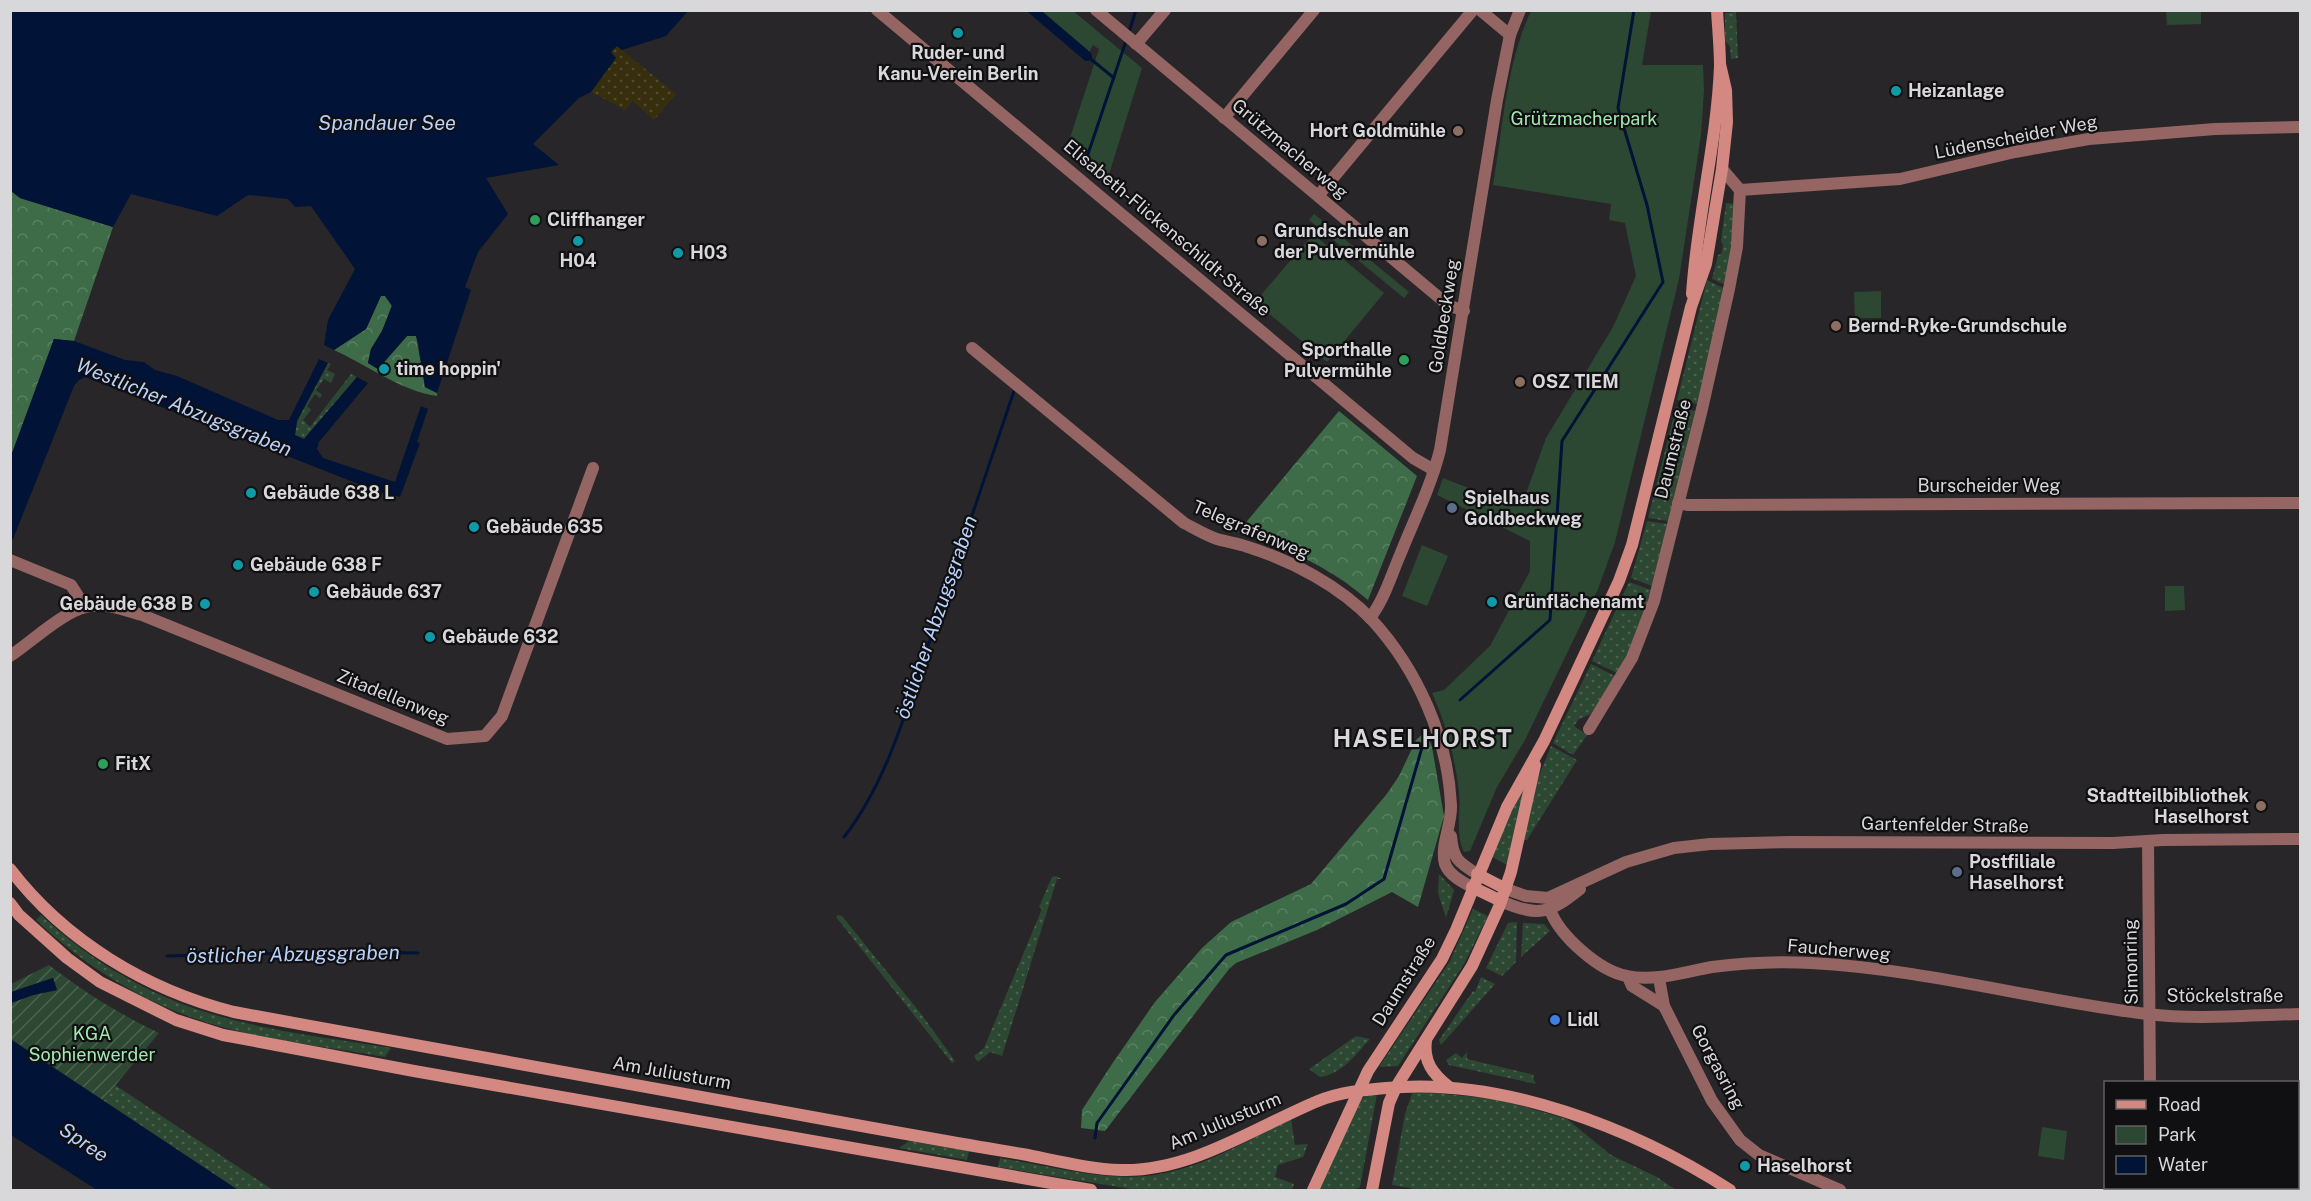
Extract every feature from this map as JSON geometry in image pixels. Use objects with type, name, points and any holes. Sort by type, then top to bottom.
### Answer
[{"type":"main road","name":"Daumstraße","points":[[1712,10],[1718,35]]},
{"type":"main road","name":"Daumstraße","points":[[1313,1191],[1358,1090],[1379,1053],[1442,959],[1507,807],[1540,747],[1622,576],[1632,545],[1691,307],[1706,264],[1722,169],[1727,115],[1726,90],[1720,64],[1717,10]]},
{"type":"main road","name":"Daumstraße","points":[[1691,307],[1698,229],[1713,138],[1720,64]]},
{"type":"main road","name":"Daumstraße","points":[[1372,1191],[1389,1103],[1396,1087],[1472,966],[1502,901],[1540,747]]},
{"type":"main road","name":"Am Juliusturm","points":[[10,869],[37,901],[112,961],[146,980],[209,1006],[246,1014],[990,1149],[1119,1170],[1175,1163],[1346,1091],[1396,1087],[1449,1087],[1509,1097],[1588,1121],[1664,1153],[1730,1191]]},
{"type":"main road","points":[[1478,874],[1506,889]]},
{"type":"main road","points":[[1472,887],[1502,901]]},
{"type":"main road","points":[[10,903],[19,915],[67,958],[100,982],[176,1020],[223,1035],[1091,1191]]},
{"type":"main road","points":[[1426,1036],[1425,1054],[1428,1065],[1435,1075],[1449,1087]]},
{"type":"main road","points":[[986,1172],[990,1149]]},
{"type":"street","name":"Elisabeth-Flickenschildt-Straße","points":[[878,10],[1413,458],[1434,470]]},
{"type":"street","name":"Grützmacherweg","points":[[1096,10],[1448,305],[1464,311]]},
{"type":"street","points":[[1133,42],[1165,10]]},
{"type":"street","points":[[1224,118],[1314,10]]},
{"type":"street","points":[[1318,196],[1473,10]]},
{"type":"street","points":[[1480,10],[1510,35]]},
{"type":"street","name":"Goldbeckweg","points":[[1370,618],[1377,609],[1434,470],[1442,442],[1510,35],[1520,10]]},
{"type":"street","name":"Lüdenscheider Weg","points":[[1740,190],[1900,179],[2015,152],[2086,140],[2215,129],[2301,127]]},
{"type":"street","points":[[1722,169],[1740,190]]},
{"type":"street","name":"Daumstraße","points":[[1589,729],[1622,677],[1638,645],[1654,601],[1729,289],[1737,247],[1740,190]]},
{"type":"street","name":"Telegrafenweg","points":[[972,348],[1184,523],[1215,538],[1249,547],[1295,565],[1341,594],[1370,618],[1400,656],[1428,709],[1445,764],[1451,802],[1450,825],[1454,855],[1457,860],[1478,874]]},
{"type":"street","name":"Zitadellenweg","points":[[10,656],[60,620],[85,607],[112,606],[142,615],[447,740],[484,736],[502,716],[592,468]]},
{"type":"street","name":"Burscheider Weg","points":[[1678,503],[1687,505],[2301,503]]},
{"type":"street","points":[[10,560],[71,585],[85,607]]},
{"type":"street","name":"Telegrafenweg","points":[[1450,825],[1444,848],[1445,863],[1453,875],[1472,887]]},
{"type":"street","name":"Gartenfelder Straße","points":[[1506,889],[1526,896],[1548,898],[1614,866],[1674,848],[1710,844],[1790,842],[2113,843],[2301,839]]},
{"type":"street","name":"Simonring","points":[[2148,841],[2150,1081]]},
{"type":"street","name":"Gartenfelder Straße","points":[[1550,910],[1563,903],[1595,876]]},
{"type":"street","points":[[1502,901],[1529,912],[1550,910]]},
{"type":"street","name":"Faucherweg","points":[[1550,910],[1558,925],[1583,952],[1605,969],[1628,977],[1659,978],[1728,965],[1812,963],[1928,976],[2150,1014]]},
{"type":"street","points":[[1628,977],[1632,986],[1664,1006]]},
{"type":"street","name":"Gorgasring","points":[[1659,978],[1664,1006],[1712,1101],[1740,1140],[1759,1155],[1840,1191]]},
{"type":"street","name":"Stöckelstraße","points":[[2150,1014],[2301,1014]]},
{"type":"green space","points":[[1033,11],[1073,11],[1142,68],[1106,184],[1066,150],[1099,49],[1093,45],[1087,56]]},
{"type":"green space","name":"Grützmacherpark","points":[[1531,11],[1651,11],[1642,65],[1703,65],[1701,135],[1679,279],[1615,542],[1598,589],[1525,740],[1497,787],[1470,851],[1464,852],[1459,831],[1459,792],[1455,766],[1446,729],[1432,693],[1444,690],[1490,646],[1530,571],[1530,541],[1437,495],[1443,478],[1512,505],[1525,496],[1546,438],[1613,327],[1636,276],[1625,223],[1609,220],[1611,204],[1493,185],[1511,74],[1516,52]]},
{"type":"green space","points":[[2166,11],[2201,11],[2201,24],[2167,25]]},
{"type":"green space","points":[[1736,12],[1738,58],[1731,59],[1730,46],[1725,41],[1725,13]]},
{"type":"green space","points":[[11,191],[20,198],[113,227],[74,341],[54,339],[11,456]]},
{"type":"green space","points":[[1726,203],[1736,204],[1735,236],[1726,285],[1712,279],[1718,255],[1721,254],[1723,246],[1721,241]]},
{"type":"green space","points":[[1314,214],[1409,292],[1404,298],[1309,220]]},
{"type":"green space","points":[[1313,234],[1384,293],[1327,362],[1255,302]]},
{"type":"green space","points":[[1707,280],[1725,289],[1697,404],[1677,400]]},
{"type":"green space","points":[[1881,291],[1881,318],[1855,318],[1854,292]]},
{"type":"green space","points":[[381,295],[385,296],[392,305],[382,331],[371,349],[368,363],[378,369],[407,336],[416,336],[425,387],[437,393],[437,396],[410,389],[334,350],[366,329]]},
{"type":"green space","points":[[328,363],[331,364],[327,370],[335,374],[331,383],[324,379],[316,390],[322,395],[320,398],[315,394],[307,406],[311,410],[303,420],[310,427],[351,374],[357,377],[304,439],[295,435],[297,421]]},
{"type":"green space","points":[[1676,407],[1695,411],[1668,521],[1648,518]]},
{"type":"green space","points":[[1339,411],[1417,476],[1368,600],[1338,577],[1306,559],[1238,532]]},
{"type":"green space","points":[[1647,521],[1667,524],[1652,586],[1631,578]]},
{"type":"green space","points":[[1422,545],[1448,556],[1427,606],[1402,596]]},
{"type":"green space","points":[[1629,582],[1651,590],[1636,636],[1619,674],[1592,661]]},
{"type":"green space","points":[[2165,586],[2184,586],[2185,610],[2165,611]]},
{"type":"green space","points":[[1591,664],[1617,677],[1591,714],[1579,719],[1574,726],[1587,735],[1573,755],[1553,743]]},
{"type":"green space","points":[[1426,731],[1432,747],[1444,816],[1418,907],[1392,892],[1317,930],[1236,963],[1229,969],[1105,1131],[1081,1128],[1082,1110],[1155,1002],[1202,948],[1231,922],[1311,884],[1386,795],[1399,776],[1416,740]]},
{"type":"green space","points":[[1551,746],[1577,760],[1527,840],[1522,840],[1537,781]]},
{"type":"green space","points":[[1527,782],[1507,865],[1491,856],[1505,821]]},
{"type":"green space","points":[[1439,874],[1454,890],[1446,918],[1438,893]]},
{"type":"green space","points":[[1052,877],[1062,879],[1057,879],[1002,1056],[990,1052],[978,1062],[974,1056],[984,1048],[1042,909],[1039,907]]},
{"type":"green space","points":[[1473,909],[1488,916],[1464,964],[1398,1066],[1379,1067],[1450,961]]},
{"type":"green space","points":[[41,915],[75,944],[131,981],[193,1008],[241,1022],[391,1048],[385,1057],[257,1035],[190,1017],[142,996],[76,954],[36,920]]},
{"type":"green space","points":[[842,916],[922,1015],[955,1061],[952,1063],[836,917]]},
{"type":"green space","points":[[1517,922],[1516,962],[1502,976],[1486,968],[1508,923]]},
{"type":"green space","points":[[1523,923],[1544,924],[1550,931],[1521,957]]},
{"type":"green space","name":"KGA Sophienwerder","points":[[49,965],[102,1002],[159,1033],[103,1100],[11,1039],[10,1003],[57,990],[53,978],[11,992],[11,984]]},
{"type":"green space","points":[[1481,977],[1495,984],[1441,1045],[1439,1040],[1473,991],[1475,992]]},
{"type":"green space","points":[[1356,1036],[1370,1039],[1342,1068],[1320,1077],[1309,1069]]},
{"type":"green space","points":[[1467,1052],[1467,1059],[1534,1075],[1536,1084],[1449,1065],[1446,1060],[1456,1053],[1462,1058]]},
{"type":"green space","points":[[115,1085],[273,1190],[238,1190],[103,1100]]},
{"type":"green space","points":[[1413,1091],[1497,1099],[1567,1119],[1611,1155],[1657,1177],[1676,1190],[1411,1190],[1411,1188],[1392,1185],[1405,1114]]},
{"type":"green space","points":[[1369,1094],[1377,1094],[1360,1187],[1353,1190],[1318,1190],[1360,1100]]},
{"type":"green space","points":[[1291,1119],[1295,1145],[1308,1144],[1303,1157],[1278,1165],[1275,1177],[1294,1184],[1292,1190],[1137,1190],[998,1167],[1000,1158],[1097,1175],[1136,1177],[1155,1175],[1208,1160]]},
{"type":"green space","points":[[2042,1127],[2067,1131],[2064,1160],[2038,1156]]},
{"type":"green space","points":[[909,1141],[969,1151],[967,1160],[899,1148]]},
{"type":"sand","points":[[617,46],[676,94],[654,120],[633,101],[625,110],[591,92],[616,58],[610,52]]},
{"type":"water","name":"Spandauer See","points":[[10,11],[688,11],[666,36],[622,50],[617,46],[611,52],[616,58],[591,92],[579,98],[533,144],[559,165],[486,178],[508,214],[478,252],[465,287],[471,290],[437,393],[425,387],[416,336],[407,336],[378,369],[368,363],[371,349],[382,331],[392,306],[385,296],[381,296],[366,329],[334,350],[324,345],[328,320],[355,269],[311,206],[295,207],[288,199],[248,195],[217,216],[131,194],[113,227],[20,198],[11,191]]},
{"type":"water","name":"Westlicher Abzugsgraben","points":[[54,339],[74,341],[125,360],[144,362],[155,370],[177,376],[278,420],[289,420],[319,359],[328,363],[297,421],[295,435],[304,439],[357,377],[368,383],[319,442],[317,449],[323,458],[395,482],[421,406],[428,409],[417,442],[420,443],[400,497],[379,492],[85,377],[74,386],[11,541],[11,456]]},
{"type":"water","points":[[53,978],[57,990],[11,1003],[11,992]]},
{"type":"water","name":"Spree","points":[[10,1039],[238,1190],[97,1190],[11,1135]]},
{"type":"waterway","points":[[1033,10],[1087,56]]},
{"type":"waterway","name":"östlicher Abzugsgraben","points":[[1129,32],[1136,10]]},
{"type":"waterway","points":[[1460,700],[1550,620],[1562,441],[1663,282],[1647,205],[1618,108],[1634,10]]},
{"type":"waterway","name":"östlicher Abzugsgraben","points":[[1084,166],[1126,41]]},
{"type":"waterway","points":[[1087,56],[1114,78]]},
{"type":"waterway","name":"östlicher Abzugsgraben","points":[[844,837],[873,792],[895,741],[1014,391]]},
{"type":"waterway","points":[[1095,1138],[1097,1123],[1174,1015],[1226,955],[1346,904],[1384,879],[1423,744]]},
{"type":"waterway","name":"östlicher Abzugsgraben","points":[[167,956],[349,952],[418,953]]},
{"type":"place","name":"Ruder- und Kanu-Verein Berlin","points":[[958,33]]},
{"type":"place","name":"Heizanlage","points":[[1896,91]]},
{"type":"place","name":"Hort Goldmühle","points":[[1458,131]]},
{"type":"place","name":"Cliffhanger","points":[[535,220]]},
{"type":"place","name":"H04","points":[[578,241]]},
{"type":"place","name":"Grundschule an der Pulvermühle","points":[[1262,241]]},
{"type":"place","name":"H03","points":[[678,253]]},
{"type":"place","name":"Bernd-Ryke-Grundschule","points":[[1836,326]]},
{"type":"place","name":"Sporthalle Pulvermühle","points":[[1404,360]]},
{"type":"place","name":"time hoppin'","points":[[384,369]]},
{"type":"place","name":"OSZ TIEM","points":[[1520,382]]},
{"type":"place","name":"Gebäude 638 L","points":[[251,493]]},
{"type":"place","name":"Spielhaus Goldbeckweg","points":[[1452,508]]},
{"type":"place","name":"Gebäude 635","points":[[474,527]]},
{"type":"place","name":"Gebäude 638 F","points":[[238,565]]},
{"type":"place","name":"Gebäude 637","points":[[314,592]]},
{"type":"place","name":"Grünflächenamt","points":[[1492,602]]},
{"type":"place","name":"Gebäude 638 B","points":[[205,604]]},
{"type":"place","name":"Gebäude 632","points":[[430,637]]},
{"type":"place","name":"FitX","points":[[103,764]]},
{"type":"place","name":"Stadtteilbibliothek Haselhorst","points":[[2261,806]]},
{"type":"place","name":"Postfiliale Haselhorst","points":[[1957,872]]},
{"type":"place","name":"Lidl","points":[[1555,1020]]},
{"type":"place","name":"Haselhorst","points":[[1745,1166]]},
{"type":"district","name":"HASELHORST","points":[[1423,739]]}]
